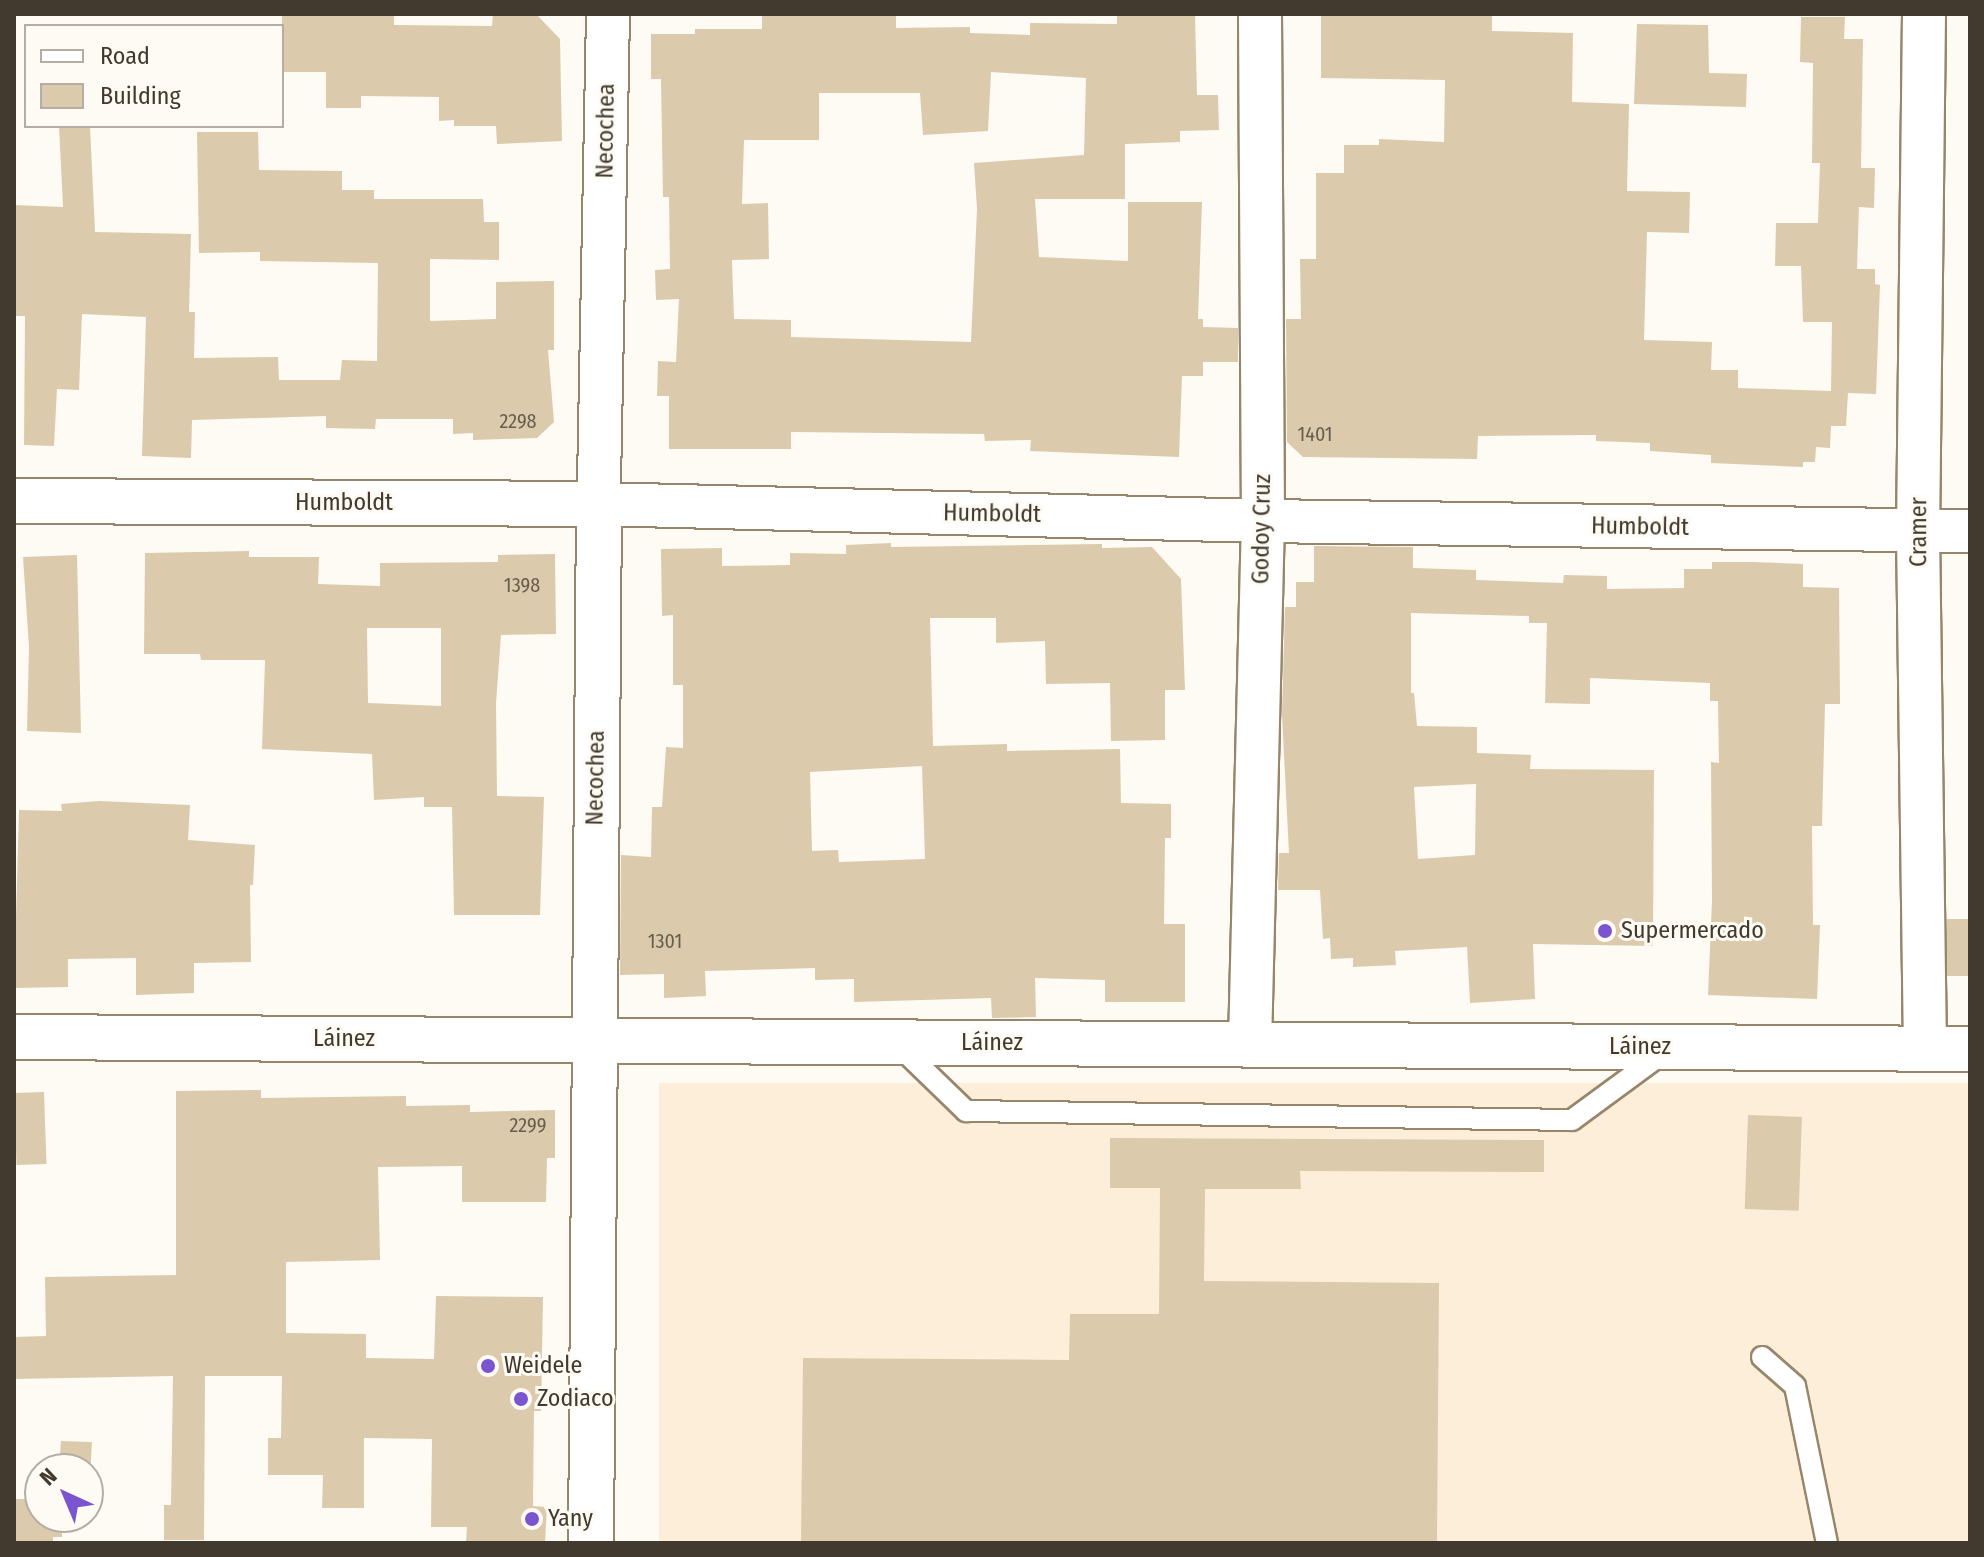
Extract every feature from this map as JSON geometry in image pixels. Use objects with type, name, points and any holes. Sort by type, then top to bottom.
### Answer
[{"type":"main road","name":"Humboldt","points":[[14,501],[599,504]]},
{"type":"main road","name":"Necochea","points":[[591,1543],[592,1040],[599,504]]},
{"type":"main road","name":"Láinez","points":[[14,1037],[1970,1049]]},
{"type":"street","name":"Necochea","points":[[599,504],[608,14]]},
{"type":"street","name":"Godoy Cruz","points":[[1250,1044],[1263,521],[1260,14]]},
{"type":"street","name":"Cramer","points":[[1924,14],[1918,531],[1925,1049]]},
{"type":"street","name":"Humboldt","points":[[599,504],[1263,521],[1970,531]]},
{"type":"lane","points":[[896,1042],[966,1111],[1572,1120],[1670,1047]]},
{"type":"lane","points":[[1762,1357],[1795,1386],[1827,1543]]},
{"type":"shaded area","points":[[659,1083],[1970,1083],[1970,1543],[659,1543]]},
{"type":"building","points":[[282,14],[394,14],[394,25],[492,26],[493,14],[536,14],[560,39],[562,141],[497,144],[496,126],[454,126],[454,120],[439,121],[439,97],[361,96],[361,108],[326,108],[326,72],[284,72]]},
{"type":"building","points":[[896,14],[896,28],[970,27],[970,33],[1030,35],[1030,23],[1117,24],[1117,14],[1195,14],[1197,95],[1218,95],[1219,130],[1180,131],[1180,142],[1125,144],[1125,199],[1035,199],[1039,257],[1128,261],[1128,202],[1202,202],[1198,319],[1203,319],[1203,327],[1238,328],[1238,362],[1203,362],[1203,376],[1182,376],[1179,457],[1030,451],[1031,440],[985,441],[984,434],[791,432],[791,449],[669,449],[669,396],[657,396],[658,361],[676,362],[679,299],[656,300],[655,270],[670,269],[669,197],[663,197],[661,79],[651,79],[651,34],[695,34],[695,29],[762,29],[762,15]],"holes":[[[991,72],[1086,78],[1084,155],[974,163],[977,209],[971,342],[791,337],[791,320],[734,319],[732,260],[769,259],[768,203],[742,204],[744,140],[819,140],[819,93],[920,93],[923,135],[988,131]]]},
{"type":"building","points":[[1321,14],[1492,14],[1492,31],[1573,33],[1572,102],[1629,104],[1627,191],[1690,192],[1689,233],[1647,232],[1644,340],[1712,342],[1711,370],[1738,370],[1738,388],[1831,391],[1832,322],[1803,322],[1801,266],[1775,266],[1776,223],[1818,223],[1820,163],[1812,163],[1813,63],[1800,62],[1801,17],[1845,17],[1844,39],[1863,39],[1861,168],[1875,168],[1874,208],[1859,207],[1857,269],[1875,269],[1875,284],[1880,285],[1876,394],[1848,393],[1846,426],[1831,426],[1830,448],[1816,447],[1815,462],[1803,462],[1803,467],[1711,463],[1711,455],[1650,451],[1650,443],[1596,441],[1596,435],[1478,436],[1477,459],[1303,457],[1287,442],[1286,319],[1301,319],[1300,259],[1316,259],[1316,173],[1344,173],[1344,145],[1379,145],[1379,139],[1444,142],[1445,80],[1321,78]]},
{"type":"building","points":[[1637,24],[1708,25],[1709,73],[1747,74],[1746,107],[1634,104]]},
{"type":"building","points":[[59,128],[90,128],[95,232],[191,234],[189,312],[195,312],[194,358],[278,357],[279,380],[340,380],[342,360],[377,361],[378,263],[260,261],[260,252],[199,253],[197,132],[258,132],[259,170],[342,171],[342,190],[374,190],[374,199],[483,199],[484,222],[499,222],[499,260],[430,259],[430,321],[496,319],[496,282],[554,281],[554,350],[548,350],[554,422],[537,438],[473,440],[473,433],[453,434],[453,419],[376,419],[375,429],[326,428],[326,416],[192,420],[191,458],[142,456],[146,317],[82,314],[79,390],[57,389],[54,446],[24,445],[25,316],[14,316],[14,205],[63,207]]},
{"type":"building","points":[[1102,544],[1102,548],[1152,547],[1181,579],[1185,690],[1165,690],[1165,740],[1111,741],[1110,683],[1046,684],[1045,641],[996,643],[996,618],[930,618],[933,746],[1007,744],[1007,751],[1120,749],[1121,803],[1171,804],[1171,838],[1165,838],[1164,924],[1185,924],[1185,1002],[1105,1002],[1105,980],[1035,978],[1036,1017],[992,1018],[991,998],[854,1002],[854,979],[815,980],[815,968],[705,971],[706,996],[664,998],[664,974],[620,975],[621,855],[651,857],[652,807],[662,807],[666,747],[683,748],[683,685],[673,685],[673,615],[662,616],[661,549],[722,548],[722,566],[790,565],[790,553],[846,554],[846,545]],"holes":[[[922,766],[925,859],[839,862],[838,850],[812,851],[810,772]]]},
{"type":"building","points":[[1314,546],[1413,547],[1413,568],[1476,570],[1476,580],[1563,583],[1564,575],[1607,576],[1607,589],[1684,588],[1684,569],[1712,569],[1712,562],[1753,562],[1803,564],[1803,587],[1839,588],[1840,704],[1825,704],[1822,826],[1812,826],[1813,925],[1820,925],[1817,999],[1708,995],[1712,901],[1711,762],[1719,763],[1718,701],[1710,701],[1710,683],[1590,678],[1590,704],[1545,703],[1547,623],[1529,623],[1529,616],[1411,613],[1411,693],[1414,693],[1417,726],[1477,727],[1477,753],[1531,755],[1530,769],[1654,770],[1653,946],[1533,944],[1535,999],[1470,1003],[1467,947],[1395,951],[1396,965],[1353,967],[1353,958],[1331,959],[1330,938],[1323,939],[1320,890],[1278,890],[1279,853],[1289,853],[1282,715],[1285,607],[1296,607],[1296,582],[1314,582]],"holes":[[[1476,784],[1475,855],[1418,859],[1414,787]]]},
{"type":"building","points":[[249,551],[249,557],[319,557],[318,584],[380,586],[380,563],[498,562],[498,555],[555,554],[556,634],[501,635],[496,703],[497,796],[544,797],[540,915],[454,915],[452,807],[424,807],[424,797],[374,800],[372,754],[262,749],[265,660],[201,660],[200,654],[144,654],[145,553]],"holes":[[[367,628],[441,628],[441,706],[368,703]]]},
{"type":"building","points":[[77,555],[81,733],[27,731],[29,647],[23,557]]},
{"type":"building","points":[[99,801],[190,805],[188,840],[255,845],[253,885],[250,885],[251,962],[194,963],[194,993],[136,995],[136,958],[68,959],[68,987],[14,988],[19,810],[62,811],[61,804]]},
{"type":"building","points":[[1947,919],[1970,919],[1970,976],[1947,976]]},
{"type":"building","points":[[261,1090],[261,1098],[406,1096],[406,1106],[470,1105],[470,1112],[555,1110],[555,1158],[547,1158],[546,1202],[462,1202],[462,1166],[378,1167],[380,1260],[286,1262],[286,1333],[366,1334],[366,1358],[434,1359],[436,1296],[543,1297],[541,1411],[534,1411],[533,1506],[547,1507],[545,1543],[466,1543],[467,1527],[431,1527],[432,1439],[364,1438],[364,1508],[322,1508],[323,1475],[268,1475],[268,1438],[281,1438],[282,1376],[205,1376],[204,1540],[164,1540],[164,1505],[171,1505],[173,1376],[14,1379],[14,1337],[46,1336],[45,1277],[176,1275],[176,1091]]},
{"type":"building","points":[[44,1092],[47,1164],[17,1165],[14,1093]]},
{"type":"building","points":[[1748,1115],[1802,1117],[1799,1211],[1745,1209]]},
{"type":"building","points":[[1110,1138],[1544,1140],[1544,1172],[1300,1171],[1301,1189],[1205,1189],[1204,1281],[1439,1283],[1437,1543],[801,1543],[803,1358],[1069,1360],[1070,1314],[1159,1314],[1160,1188],[1110,1188]]},
{"type":"building","points":[[61,1441],[92,1442],[91,1453],[60,1453]]},
{"type":"building","points":[[15,1499],[24,1499],[24,1533],[62,1533],[62,1537],[53,1537],[53,1543],[14,1543]]},
{"type":"place","name":"Supermercado","points":[[1605,931]]},
{"type":"place","name":"Weidele","points":[[488,1366]]},
{"type":"place","name":"Zodiaco","points":[[521,1399]]},
{"type":"place","name":"Yany","points":[[532,1519]]}]
